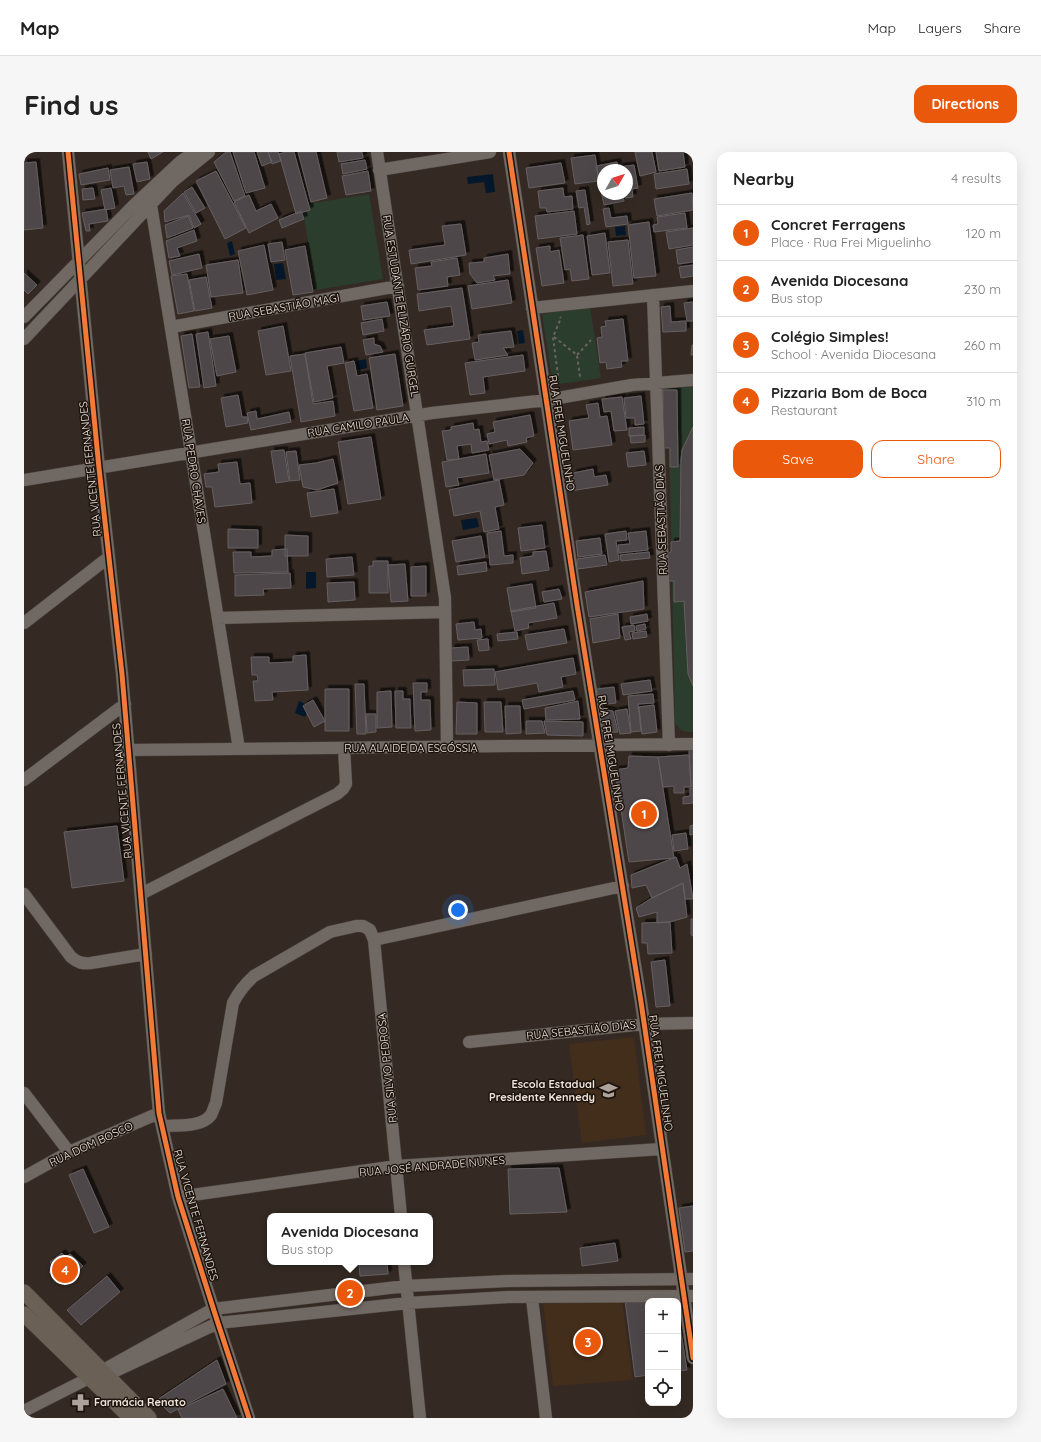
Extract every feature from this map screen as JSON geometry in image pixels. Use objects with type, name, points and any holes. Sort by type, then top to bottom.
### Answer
[{"type":"main road","points":[[24,1292],[149,1418]]},
{"type":"main road","points":[[24,1314],[131,1418]]},
{"type":"street","name":"RUA VICENTE FERNANDES","points":[[68,152],[99,468],[125,704],[159,1113],[178,1197],[249,1418]]},
{"type":"street","points":[[24,339],[81,279],[180,162],[194,152]]},
{"type":"street","points":[[24,317],[79,260],[147,201],[209,152]]},
{"type":"street","name":"RUA ESTUDANTE ELIZÁRIO GURGEL","points":[[376,152],[398,286],[445,598],[447,747]]},
{"type":"street","points":[[379,170],[490,152]]},
{"type":"street","name":"RUA FREI MIGUELINHO","points":[[509,152],[577,605],[623,886],[662,1149],[688,1279],[693,1358]]},
{"type":"street","name":"RUA PEDRO CHAVES","points":[[147,201],[171,327],[239,749]]},
{"type":"street","name":"RUA SEBASTIÃO MAGI","points":[[171,327],[398,286]]},
{"type":"street","points":[[532,308],[693,291]]},
{"type":"street","name":"RUA SEBASTIÃO DIAS","points":[[653,295],[669,745]]},
{"type":"street","name":"RUA CAMILO PAULA","points":[[24,480],[417,415],[547,400],[632,385],[693,380]]},
{"type":"street","points":[[24,623],[109,557]]},
{"type":"street","points":[[218,618],[445,612]]},
{"type":"street","points":[[24,780],[125,704]]},
{"type":"street","name":"RUA ALAIDE DA ESCÓSSIA","points":[[128,750],[693,744]]},
{"type":"street","points":[[141,894],[337,794],[346,784],[344,748]]},
{"type":"street","points":[[162,1126],[199,1123],[207,1119],[212,1113],[216,1103],[233,1003],[245,983],[254,976],[330,932],[356,926],[363,926],[370,930],[374,940],[623,886]]},
{"type":"street","points":[[24,894],[72,957],[78,962],[84,964],[146,954]]},
{"type":"street","name":"RUA SILVIO PEDROSA","points":[[374,940],[401,1213]]},
{"type":"street","name":"RUA SEBASTIÃO DIAS","points":[[469,1042],[644,1024],[693,1023]]},
{"type":"street","points":[[24,1093],[70,1152]]},
{"type":"street","name":"RUA DOM BOSCO","points":[[24,1177],[70,1152],[159,1113]]},
{"type":"street","name":"RUA JOSÉ ANDRADE NUNES","points":[[178,1197],[396,1166],[662,1149]]},
{"type":"street","points":[[404,1265],[420,1418]]},
{"type":"street","points":[[104,1372],[213,1309],[406,1286],[507,1281],[688,1279]]},
{"type":"street","points":[[507,1281],[508,1297]]},
{"type":"street","points":[[24,1411],[89,1378],[218,1323],[408,1303],[508,1297],[689,1296]]},
{"type":"street","points":[[532,1298],[546,1418]]},
{"type":"path","points":[[554,306],[561,318],[553,337],[558,376]]},
{"type":"path","points":[[553,337],[577,355],[580,377]]},
{"type":"path","points":[[577,355],[591,340]]},
{"type":"shaded area","name":"Escola Estadual Presidente Kennedy","points":[[634,1037],[646,1135],[582,1143],[569,1044]]},
{"type":"shaded area","points":[[622,1301],[633,1380],[553,1386],[543,1304]]},
{"type":"green space","points":[[369,194],[383,279],[316,290],[302,205]]},
{"type":"green space","points":[[590,307],[601,378],[553,385],[542,314]]},
{"type":"green space","points":[[693,386],[693,732],[687,732],[678,727],[675,722],[668,387]]},
{"type":"water","points":[[493,174],[495,192],[486,193],[484,182],[468,184],[467,177]]},
{"type":"water","points":[[625,226],[626,235],[616,236],[615,227]]},
{"type":"water","points":[[232,241],[235,254],[230,256],[227,243]]},
{"type":"water","points":[[283,263],[286,279],[276,280],[274,264]]},
{"type":"water","points":[[523,330],[525,343],[519,344],[517,331]]},
{"type":"water","points":[[366,359],[367,368],[358,370],[356,361]]},
{"type":"water","points":[[477,518],[479,527],[463,530],[461,520]]},
{"type":"water","points":[[306,572],[316,572],[316,588],[306,589]]},
{"type":"water","points":[[299,701],[309,706],[305,717],[295,713]]},
{"type":"building","points":[[148,152],[163,152],[151,159]]},
{"type":"building","points":[[226,152],[230,152],[245,196],[234,201],[214,162]]},
{"type":"building","points":[[233,152],[254,152],[265,188],[246,193]]},
{"type":"building","points":[[257,152],[268,152],[272,162],[262,166]]},
{"type":"building","points":[[268,152],[278,152],[281,161],[272,164]]},
{"type":"building","points":[[294,152],[310,210],[296,214],[279,154]]},
{"type":"building","points":[[298,152],[316,152],[327,198],[311,202]]},
{"type":"building","points":[[337,152],[362,152],[363,158],[339,162]]},
{"type":"building","points":[[635,152],[652,152],[656,172],[640,176]]},
{"type":"building","points":[[656,152],[683,152],[685,167],[659,171]]},
{"type":"building","points":[[595,155],[597,181],[575,184],[571,158]]},
{"type":"building","points":[[365,160],[367,169],[343,174],[341,164]]},
{"type":"building","points":[[36,162],[43,228],[24,230],[24,163]]},
{"type":"building","points":[[147,162],[150,179],[137,182],[133,164]]},
{"type":"building","points":[[617,162],[617,164],[606,164]]},
{"type":"building","points":[[561,163],[565,183],[529,188],[526,168]]},
{"type":"building","points":[[633,165],[638,188],[633,189]]},
{"type":"building","points":[[129,167],[134,194],[126,195],[124,186],[113,188],[110,170]]},
{"type":"building","points":[[108,168],[110,180],[81,185],[79,174]]},
{"type":"building","points":[[687,169],[689,184],[656,189],[654,174]]},
{"type":"building","points":[[216,171],[246,228],[225,239],[196,181]]},
{"type":"building","points":[[368,171],[371,191],[346,195],[342,176]]},
{"type":"building","points":[[192,187],[205,208],[196,213],[184,192]]},
{"type":"building","points":[[93,188],[95,199],[83,200],[82,189]]},
{"type":"building","points":[[111,188],[115,208],[105,210],[101,190]]},
{"type":"building","points":[[563,188],[564,197],[572,196],[573,209],[547,212],[546,208],[540,208],[538,191]]},
{"type":"building","points":[[585,190],[590,224],[587,225],[584,207],[579,208],[576,191]]},
{"type":"building","points":[[183,193],[201,224],[194,228],[189,215],[165,222],[164,211]]},
{"type":"building","points":[[692,193],[693,210],[657,216],[654,199]]},
{"type":"building","points":[[249,195],[256,211],[271,204],[278,218],[249,233],[234,202]]},
{"type":"building","points":[[603,200],[624,201],[604,205]]},
{"type":"building","points":[[609,208],[611,218],[627,216],[628,224],[606,227],[603,209]]},
{"type":"building","points":[[106,209],[108,221],[89,224],[90,231],[86,231],[82,213]]},
{"type":"building","points":[[301,211],[304,219],[282,228],[279,220]]},
{"type":"building","points":[[574,211],[577,234],[538,239],[535,216]]},
{"type":"building","points":[[685,213],[687,228],[654,232],[653,225],[658,224],[657,217]]},
{"type":"building","points":[[188,216],[193,228],[167,238],[165,225]]},
{"type":"building","points":[[649,222],[656,276],[634,278],[628,225]]},
{"type":"building","points":[[461,224],[466,255],[411,264],[409,250],[445,245],[442,226]]},
{"type":"building","points":[[693,228],[693,245],[669,249],[666,232]]},
{"type":"building","points":[[194,230],[197,241],[177,248],[180,256],[169,258],[166,241]]},
{"type":"building","points":[[605,233],[610,273],[592,275],[587,236]]},
{"type":"building","points":[[583,235],[589,279],[572,281],[570,269],[565,270],[560,238]]},
{"type":"building","points":[[628,240],[633,284],[613,286],[608,242]]},
{"type":"building","points":[[282,242],[285,260],[271,262],[268,244]]},
{"type":"building","points":[[264,245],[273,290],[247,295],[238,251]]},
{"type":"building","points":[[305,246],[313,292],[293,295],[285,250]]},
{"type":"building","points":[[550,246],[550,252],[559,250],[564,283],[542,286],[536,248]]},
{"type":"building","points":[[693,247],[693,262],[678,264],[676,250]]},
{"type":"building","points":[[199,254],[202,268],[172,275],[169,261]]},
{"type":"building","points":[[508,254],[510,274],[493,276],[495,280],[477,283],[470,274],[469,263],[484,262],[484,258]]},
{"type":"building","points":[[457,258],[460,275],[447,277],[448,286],[418,290],[415,268],[432,266],[431,262]]},
{"type":"building","points":[[238,260],[243,293],[211,297],[206,265]]},
{"type":"building","points":[[693,265],[693,276],[681,278],[679,267]]},
{"type":"building","points":[[24,273],[37,285],[28,294],[24,290]]},
{"type":"building","points":[[187,274],[194,311],[178,314],[171,276]]},
{"type":"building","points":[[206,277],[212,308],[195,311],[189,280]]},
{"type":"building","points":[[508,280],[512,303],[472,309],[468,286]]},
{"type":"building","points":[[462,288],[470,339],[427,345],[424,330],[454,326],[451,306],[419,311],[417,294]]},
{"type":"building","points":[[387,302],[390,316],[363,320],[361,306]]},
{"type":"building","points":[[693,302],[693,321],[687,321],[684,303]]},
{"type":"building","points":[[670,306],[671,322],[686,321],[686,331],[663,332],[661,307]]},
{"type":"building","points":[[382,319],[384,331],[363,335],[361,323]]},
{"type":"building","points":[[623,319],[628,361],[621,361],[622,367],[607,369],[606,362],[600,363],[597,338],[602,337],[601,327],[606,326],[605,321]]},
{"type":"building","points":[[283,326],[291,371],[266,375],[258,331]]},
{"type":"building","points":[[511,331],[514,347],[503,348],[508,355],[475,360],[472,343],[479,342],[478,335]]},
{"type":"building","points":[[208,332],[216,386],[204,388],[196,334]]},
{"type":"building","points":[[192,334],[200,387],[189,388],[181,336]]},
{"type":"building","points":[[229,336],[236,372],[217,376],[210,339]]},
{"type":"building","points":[[374,338],[374,344],[380,346],[383,352],[366,355],[363,340]]},
{"type":"building","points":[[692,345],[693,355],[691,355]]},
{"type":"building","points":[[341,347],[344,363],[327,366],[333,398],[314,402],[305,353]]},
{"type":"building","points":[[305,354],[313,404],[333,401],[335,416],[301,422],[290,356]]},
{"type":"building","points":[[395,354],[403,406],[377,410],[369,358]]},
{"type":"building","points":[[523,355],[525,371],[483,377],[485,393],[470,395],[465,363]]},
{"type":"building","points":[[354,361],[357,376],[367,374],[373,408],[354,411],[345,363]]},
{"type":"building","points":[[663,390],[677,390],[678,467],[670,467],[670,448],[664,448]]},
{"type":"building","points":[[238,395],[242,417],[247,417],[248,423],[226,427],[221,398]]},
{"type":"building","points":[[641,396],[644,424],[635,425],[635,418],[626,418],[624,398]]},
{"type":"building","points":[[622,397],[627,430],[614,431],[611,411],[604,412],[602,399]]},
{"type":"building","points":[[598,403],[600,417],[607,416],[612,445],[573,450],[569,421],[589,418],[586,405]]},
{"type":"building","points":[[256,411],[257,419],[289,412],[291,422],[251,430],[247,413]]},
{"type":"building","points":[[530,415],[534,436],[526,438],[527,442],[508,446],[507,440],[489,444],[487,434],[495,432],[493,422]]},
{"type":"building","points":[[473,423],[474,430],[479,429],[481,442],[487,441],[489,450],[472,453],[471,444],[457,446],[459,459],[447,460],[442,431],[451,430],[451,427]]},
{"type":"building","points":[[644,427],[644,435],[629,436],[629,428]]},
{"type":"building","points":[[693,427],[693,686],[688,674],[684,601],[674,602],[674,581],[668,581],[667,553],[671,552],[671,542],[680,541],[682,450]]},
{"type":"building","points":[[645,435],[645,442],[631,443],[630,436]]},
{"type":"building","points":[[371,437],[381,499],[348,504],[338,442]]},
{"type":"building","points":[[520,449],[533,463],[524,475],[494,480],[489,455]]},
{"type":"building","points":[[284,450],[289,481],[276,483],[271,451]]},
{"type":"building","points":[[296,451],[300,480],[290,481],[286,452]]},
{"type":"building","points":[[644,451],[646,465],[628,467],[626,453]]},
{"type":"building","points":[[486,454],[489,473],[457,478],[459,485],[446,487],[442,462]]},
{"type":"building","points":[[333,459],[338,483],[317,490],[303,487],[299,465]]},
{"type":"building","points":[[237,462],[240,484],[250,483],[252,503],[215,507],[212,487],[206,487],[204,474],[219,472],[218,464]]},
{"type":"building","points":[[593,469],[594,477],[606,475],[608,485],[570,491],[568,480],[574,479],[573,473]]},
{"type":"building","points":[[499,480],[504,505],[495,507],[499,529],[484,532],[480,511],[454,516],[449,490]]},
{"type":"building","points":[[334,489],[338,513],[311,517],[307,493]]},
{"type":"building","points":[[542,525],[545,548],[521,551],[518,528]]},
{"type":"building","points":[[228,529],[258,530],[258,548],[228,548]]},
{"type":"building","points":[[501,531],[504,556],[513,555],[513,563],[490,565],[487,533]]},
{"type":"building","points":[[626,531],[627,540],[616,541],[619,560],[609,562],[605,534]]},
{"type":"building","points":[[646,531],[648,550],[619,553],[618,545],[630,544],[628,533]]},
{"type":"building","points":[[285,535],[308,536],[308,556],[285,556]]},
{"type":"building","points":[[481,536],[485,557],[456,562],[452,541]]},
{"type":"building","points":[[600,538],[602,554],[578,557],[576,541]]},
{"type":"building","points":[[287,549],[288,572],[234,573],[233,552],[251,552],[251,557],[272,556],[272,550]]},
{"type":"building","points":[[546,551],[549,570],[522,574],[520,558],[533,556],[533,552]]},
{"type":"building","points":[[649,552],[650,558],[621,561],[620,555]]},
{"type":"building","points":[[605,555],[607,565],[578,569],[577,559]]},
{"type":"building","points":[[352,557],[354,575],[327,577],[326,559]]},
{"type":"building","points":[[373,561],[388,561],[388,593],[369,593],[369,566],[373,566]]},
{"type":"building","points":[[486,562],[487,571],[458,575],[457,566]]},
{"type":"building","points":[[405,564],[408,601],[391,602],[388,565]]},
{"type":"building","points":[[426,566],[426,596],[411,596],[411,567]]},
{"type":"building","points":[[290,573],[291,588],[263,589],[264,595],[235,596],[235,575]]},
{"type":"building","points":[[643,581],[644,609],[589,617],[585,592]]},
{"type":"building","points":[[354,582],[355,600],[328,602],[327,583]]},
{"type":"building","points":[[532,584],[536,608],[511,612],[507,588]]},
{"type":"building","points":[[559,589],[562,599],[544,602],[542,592]]},
{"type":"building","points":[[554,603],[557,618],[528,623],[529,628],[515,631],[511,611]]},
{"type":"building","points":[[618,614],[620,638],[593,643],[590,619]]},
{"type":"building","points":[[647,614],[648,621],[631,624],[630,617]]},
{"type":"building","points":[[474,622],[475,630],[481,629],[482,638],[458,640],[456,624]]},
{"type":"building","points":[[645,624],[646,629],[637,631],[636,626]]},
{"type":"building","points":[[634,625],[635,631],[629,632],[631,639],[625,640],[622,627]]},
{"type":"building","points":[[564,629],[567,643],[528,650],[525,635]]},
{"type":"building","points":[[646,631],[647,637],[633,639],[632,633]]},
{"type":"building","points":[[517,632],[518,639],[498,641],[497,634]]},
{"type":"building","points":[[488,639],[489,650],[479,651],[477,640]]},
{"type":"building","points":[[468,647],[469,660],[452,661],[451,648]]},
{"type":"building","points":[[306,655],[308,690],[272,692],[273,700],[255,701],[253,681],[258,681],[257,675],[252,675],[251,657],[269,657],[269,663],[293,662],[293,656]]},
{"type":"building","points":[[573,658],[576,674],[561,677],[563,687],[539,692],[537,683],[498,690],[495,672]]},
{"type":"building","points":[[494,669],[495,685],[464,686],[463,670]]},
{"type":"building","points":[[650,680],[652,691],[623,695],[621,684]]},
{"type":"building","points":[[413,683],[427,683],[427,692],[421,692],[421,700],[430,700],[431,730],[415,731]]},
{"type":"building","points":[[355,684],[364,684],[366,734],[357,734]]},
{"type":"building","points":[[614,687],[616,703],[600,705],[597,689]]},
{"type":"building","points":[[325,689],[349,689],[349,731],[325,731]]},
{"type":"building","points":[[391,691],[392,727],[377,728],[377,692]]},
{"type":"building","points":[[395,691],[403,691],[403,699],[410,699],[411,728],[396,728]]},
{"type":"building","points":[[573,691],[575,700],[524,709],[522,700]]},
{"type":"building","points":[[653,694],[654,703],[638,704],[641,731],[631,732],[628,696]]},
{"type":"building","points":[[313,700],[325,721],[314,727],[303,706]]},
{"type":"building","points":[[578,701],[580,719],[546,720],[545,708]]},
{"type":"building","points":[[457,702],[477,703],[477,734],[456,734]]},
{"type":"building","points":[[484,702],[501,702],[503,732],[485,732]]},
{"type":"building","points":[[654,705],[657,732],[642,734],[639,707]]},
{"type":"building","points":[[505,706],[520,706],[521,733],[506,734]]},
{"type":"building","points":[[601,709],[613,711],[618,732],[603,733]]},
{"type":"building","points":[[627,709],[631,733],[620,734],[615,711]]},
{"type":"building","points":[[366,714],[376,714],[376,732],[367,733]]},
{"type":"building","points":[[526,721],[542,721],[545,733],[526,734]]},
{"type":"building","points":[[544,721],[583,722],[583,736],[547,735]]},
{"type":"building","points":[[689,750],[693,750],[693,787],[691,787]]},
{"type":"building","points":[[689,755],[691,787],[684,787],[684,793],[674,793],[674,786],[663,787],[658,757]]},
{"type":"building","points":[[629,756],[658,757],[674,858],[629,862],[615,770],[628,768]]},
{"type":"building","points":[[690,788],[693,789],[693,803],[683,804],[683,797],[690,796]]},
{"type":"building","points":[[693,825],[693,834],[690,835],[690,826]]},
{"type":"building","points":[[117,826],[124,881],[72,888],[64,832]]},
{"type":"building","points":[[686,833],[688,849],[674,851],[672,835]]},
{"type":"building","points":[[676,857],[680,868],[687,864],[693,899],[685,899],[683,883],[652,898],[646,885],[632,888],[631,875]]},
{"type":"building","points":[[683,883],[687,917],[670,922],[657,923],[657,912],[639,917],[636,908],[652,898]]},
{"type":"building","points":[[691,919],[693,919],[693,936],[691,935]]},
{"type":"building","points":[[670,922],[672,953],[648,954],[647,943],[642,943],[642,923]]},
{"type":"building","points":[[665,960],[670,1006],[656,1007],[651,962]]},
{"type":"building","points":[[559,1168],[567,1212],[510,1214],[508,1169]]},
{"type":"building","points":[[83,1169],[109,1227],[94,1233],[69,1175]]},
{"type":"building","points":[[693,1206],[693,1251],[685,1252],[679,1208]]},
{"type":"building","points":[[615,1243],[618,1261],[582,1266],[580,1248]]},
{"type":"building","points":[[62,1253],[66,1257],[70,1254],[83,1266],[61,1284],[49,1272],[55,1268],[50,1262]]},
{"type":"building","points":[[359,1265],[387,1265],[388,1274],[360,1276]]},
{"type":"building","points":[[107,1276],[120,1292],[81,1325],[67,1310]]},
{"type":"building","points":[[625,1300],[645,1301],[645,1375],[635,1377]]},
{"type":"building","points":[[681,1333],[687,1370],[681,1371]]},
{"type":"building","points":[[217,1360],[226,1384],[170,1413],[157,1400]]},
{"type":"building","points":[[223,1389],[237,1418],[182,1418],[178,1410]]},
{"type":"cycle path","points":[[68,152],[99,468],[122,674],[159,1113],[178,1197],[249,1418]]},
{"type":"cycle path","points":[[509,152],[577,605],[641,1002],[693,1358]]},
{"type":"place","name":"Concret Ferragens","points":[[644,814]]},
{"type":"place","name":"Escola Estadual Presidente Kennedy","points":[[608,1090]]},
{"type":"place","name":"Pizzaria Bom de Boca","points":[[65,1270]]},
{"type":"place","name":"Avenida Diocesana","points":[[350,1293]]},
{"type":"place","name":"Colégio Simples!","points":[[588,1342]]},
{"type":"place","name":"Farmácia Renato","points":[[81,1402]]}]
